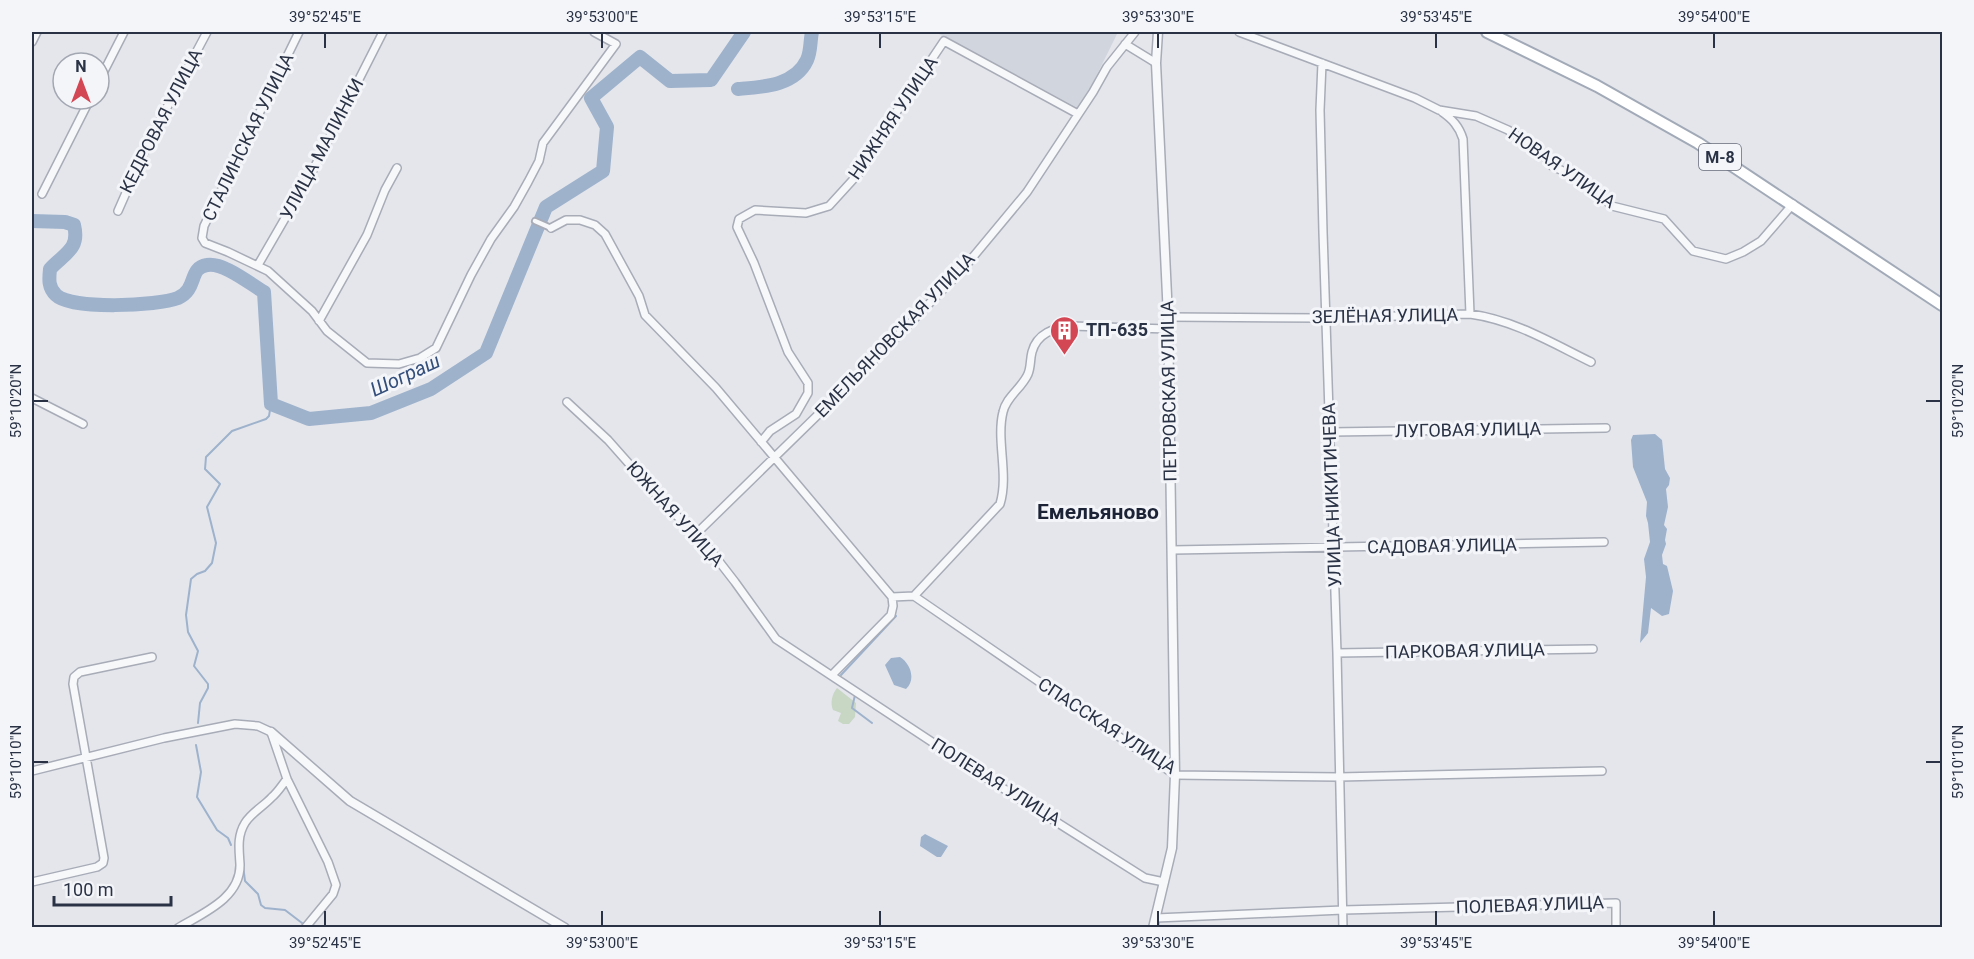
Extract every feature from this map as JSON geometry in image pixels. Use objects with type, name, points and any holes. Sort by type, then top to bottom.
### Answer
[{"type":"main road","name":"М-8","points":[[1487,32],[1597,86],[1698,142],[1942,305]]},
{"type":"street","points":[[32,42],[37,32]]},
{"type":"street","points":[[111,57],[124,32]]},
{"type":"street","name":"КЕДРОВАЯ УЛИЦА","points":[[118,211],[147,145],[207,32]]},
{"type":"street","name":"СТАЛИНСКАЯ УЛИЦА","points":[[258,265],[205,243],[202,238],[204,226],[299,32]]},
{"type":"street","name":"УЛИЦА МАЛИНКИ","points":[[258,265],[313,170],[382,32]]},
{"type":"street","points":[[258,265],[312,311],[327,331],[367,363],[399,364],[420,358],[436,348],[471,275],[514,207],[539,161],[543,143],[616,44],[594,32]]},
{"type":"street","name":"ЕМЕЛЬЯНОВСКАЯ УЛИЦА","points":[[697,533],[874,360],[963,269],[1027,192],[1107,67],[1135,32]]},
{"type":"street","name":"ПЕТРОВСКАЯ УЛИЦА","points":[[1154,923],[1172,848],[1175,775],[1168,317],[1156,63],[1158,32]]},
{"type":"street","name":"НОВАЯ УЛИЦА","points":[[1239,32],[1415,98],[1438,110],[1476,116],[1508,130],[1542,153],[1552,166],[1585,181],[1611,206],[1664,219],[1693,251],[1726,259],[1743,252],[1761,241],[1792,204]]},
{"type":"street","name":"НИЖНЯЯ УЛИЦА","points":[[761,442],[770,431],[796,414],[808,393],[808,383],[788,352],[754,263],[737,227],[739,219],[755,210],[806,213],[829,206],[860,172],[887,126],[945,41],[1078,114]]},
{"type":"street","points":[[1125,44],[1156,63]]},
{"type":"street","name":"УЛИЦА НИКИТИЧЕВА","points":[[1322,63],[1320,110],[1325,318],[1334,549],[1343,927]]},
{"type":"street","points":[[1438,110],[1452,119],[1463,139],[1470,314]]},
{"type":"street","points":[[42,194],[84,111]]},
{"type":"street","points":[[319,321],[367,236],[385,190],[397,168]]},
{"type":"street","points":[[535,221],[551,228],[566,220],[579,220],[595,225],[605,234],[639,296],[645,315],[716,388],[892,597],[891,615],[832,675]]},
{"type":"street","name":"ЗЕЛЁНАЯ УЛИЦА","points":[[1168,317],[1325,318],[1470,314],[1490,316],[1510,322],[1591,362]]},
{"type":"street","points":[[892,597],[914,596],[1000,504],[1003,488],[1003,411],[1027,377],[1032,351],[1039,338],[1058,328],[1071,326],[1168,329]]},
{"type":"street","points":[[32,398],[83,424]]},
{"type":"street","name":"ЮЖНАЯ УЛИЦА","points":[[567,402],[608,440],[670,510],[697,533],[776,639],[832,675]]},
{"type":"street","name":"ЛУГОВАЯ УЛИЦА","points":[[1330,432],[1606,428]]},
{"type":"street","name":"САДОВАЯ УЛИЦА","points":[[1172,550],[1334,549],[1604,542]]},
{"type":"street","name":"СПАССКАЯ УЛИЦА","points":[[914,596],[1175,775],[1339,777],[1602,771]]},
{"type":"street","name":"ПАРКОВАЯ УЛИЦА","points":[[1337,653],[1593,649]]},
{"type":"street","points":[[32,882],[97,867],[103,863],[104,858],[73,684],[74,677],[80,672],[152,657]]},
{"type":"street","name":"ПОЛЕВАЯ УЛИЦА","points":[[832,675],[982,775],[1145,878],[1164,882]]},
{"type":"street","points":[[32,771],[164,738],[235,724],[258,726],[271,732],[350,801],[565,927]]},
{"type":"street","points":[[271,732],[287,779],[328,862],[336,885],[333,894],[305,927]]},
{"type":"street","points":[[178,927],[209,910],[230,893],[240,869],[238,837],[245,822],[274,796],[287,779]]},
{"type":"street","name":"ПОЛЕВАЯ УЛИЦА","points":[[1154,923],[1343,910],[1616,903],[1616,927]]},
{"type":"shaded area","points":[[935,32],[1118,32],[1080,109]]},
{"type":"green space","points":[[837,688],[856,703],[855,717],[849,724],[838,721],[841,713],[833,710],[832,699]]},
{"type":"water","points":[[1655,434],[1662,440],[1665,469],[1670,478],[1666,489],[1668,507],[1664,525],[1667,529],[1666,544],[1662,555],[1673,591],[1669,614],[1662,616],[1651,608],[1648,633],[1640,643],[1646,577],[1644,559],[1650,542],[1646,516],[1647,502],[1633,467],[1631,440],[1633,435]]},
{"type":"water","points":[[900,657],[911,672],[911,681],[906,689],[894,685],[885,665],[891,658]]},
{"type":"water","points":[[925,834],[948,846],[941,857],[937,857],[920,846],[921,837]]},
{"type":"waterway","name":"Шограш","points":[[32,221],[65,222],[74,225],[73,245],[50,269],[50,286],[56,295],[65,300],[96,305],[135,305],[168,301],[184,294],[201,267],[213,265],[236,274],[264,292],[271,404],[309,419],[371,413],[431,389],[486,353],[546,207],[603,171],[607,127],[591,98],[640,57],[670,81],[711,80],[744,32]]},
{"type":"waterway","points":[[738,89],[777,84],[795,75],[802,69],[808,57],[812,32]]},
{"type":"waterway","points":[[198,723],[200,703],[208,684],[194,666],[198,651],[188,632],[186,615],[191,579],[205,571],[212,563],[216,543],[207,507],[220,484],[205,469],[206,457],[232,431],[266,419],[269,416],[271,404]]},
{"type":"waterway","points":[[841,675],[896,616]]},
{"type":"waterway","points":[[855,695],[852,708],[872,723]]},
{"type":"waterway","points":[[196,745],[201,772],[197,797],[217,830],[228,838],[231,845]]},
{"type":"waterway","points":[[243,865],[245,881],[258,894],[261,905],[265,908],[285,910],[302,923]]},
{"type":"place","name":"ТП-635","points":[[1065,356]]},
{"type":"district","name":"Емельяново","points":[[1098,512]]}]
